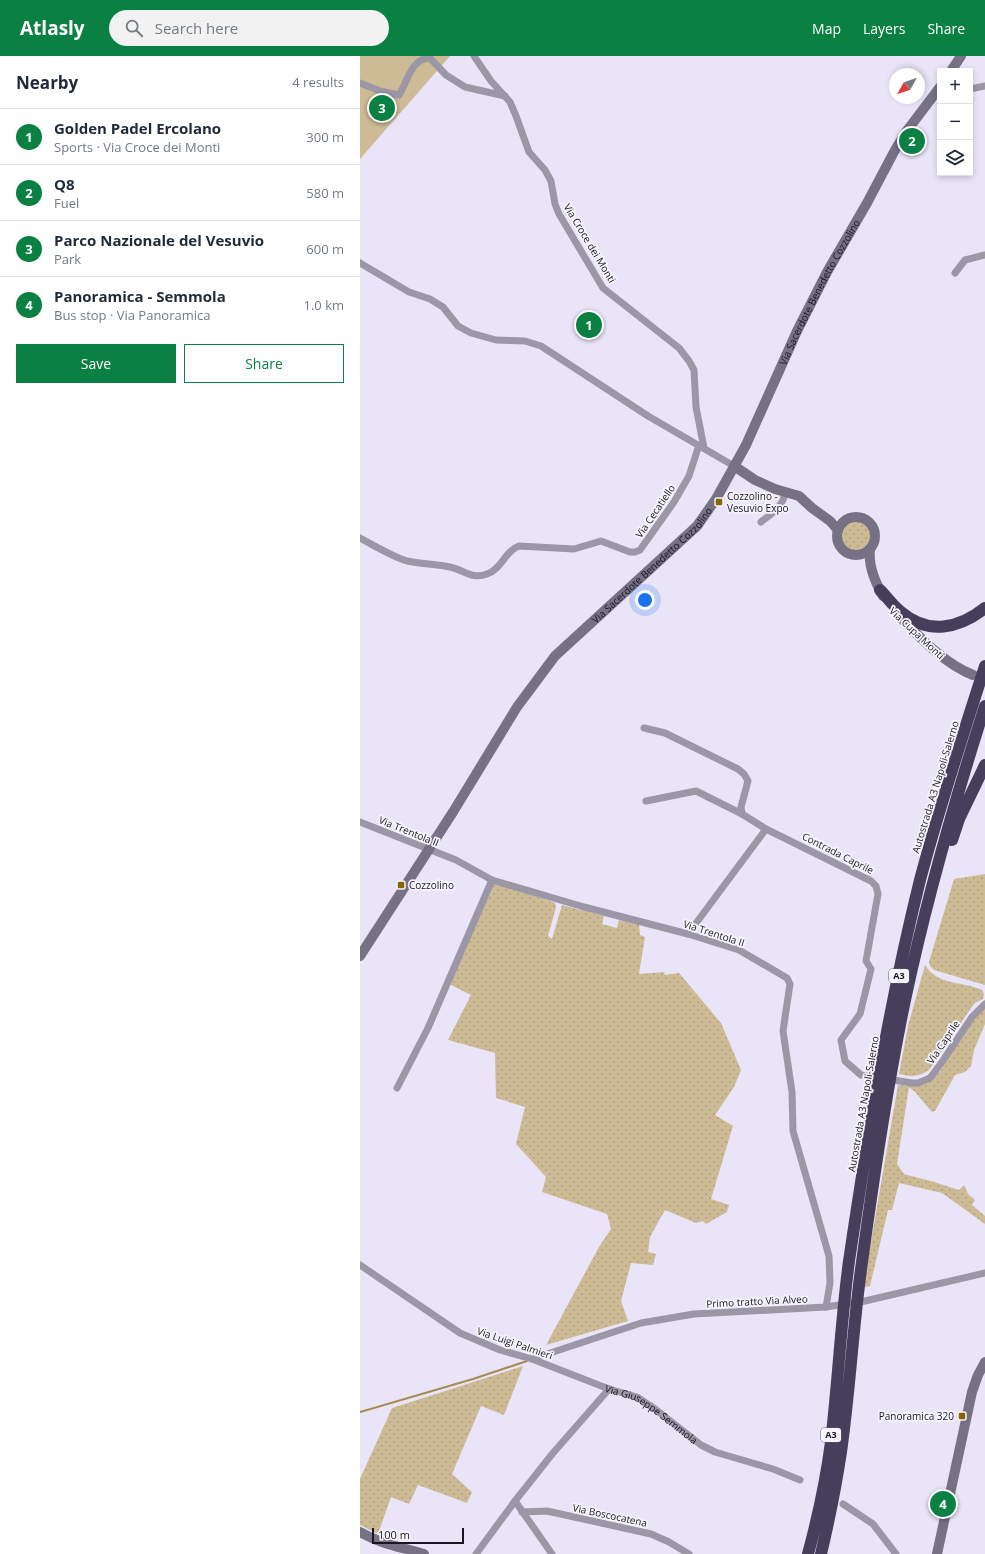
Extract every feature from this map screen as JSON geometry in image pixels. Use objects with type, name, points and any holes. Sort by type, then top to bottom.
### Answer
[{"type":"highway","points":[[880,590],[901,612],[915,621],[930,626],[945,627],[960,624],[974,617],[985,608]]},
{"type":"highway","name":"Autostrada A3 Napoli-Salerno","points":[[821,1554],[830,1514],[841,1451],[849,1314],[845,1292],[875,1097],[904,947],[921,878],[947,785],[985,666]]},
{"type":"highway","name":"Autostrada A3 Napoli-Salerno","points":[[808,1554],[819,1512],[849,1314],[858,1289],[888,1092],[905,1001],[917,946],[952,810],[985,706]]},
{"type":"highway","points":[[917,946],[931,912],[959,819],[985,765]]},
{"type":"highway","points":[[801,1554],[810,1528],[819,1512]]},
{"type":"main road","points":[[953,68],[961,56]]},
{"type":"main road","name":"Via Sacerdote Benedetto Cozzolino","points":[[360,956],[429,850],[518,707],[555,656],[697,526],[716,499],[746,445],[797,331],[827,272],[867,204],[906,132],[937,92]]},
{"type":"main road","points":[[734,466],[756,480],[799,496],[830,521],[841,526]]},
{"type":"main road","points":[[850,518],[864,519],[873,530],[875,536],[870,549],[864,554],[857,555],[849,554],[843,550],[838,544],[837,537],[841,526],[850,518]]},
{"type":"main road","name":"Via Cupa Monti","points":[[870,549],[869,556],[874,578]]},
{"type":"main road","name":"Via Cupa Monti","points":[[857,555],[874,578],[888,605],[949,662],[973,675]]},
{"type":"main road","points":[[937,1554],[972,1392],[978,1375],[985,1362]]},
{"type":"main road","points":[[360,1532],[374,1540],[388,1545],[424,1554]]},
{"type":"street","name":"Via Croce dei Monti","points":[[474,56],[491,81],[510,102],[529,152],[545,170],[551,181],[555,204],[559,214],[604,288],[679,348],[690,361],[694,370],[696,407],[701,446]]},
{"type":"street","points":[[360,83],[375,89],[399,95],[416,64],[422,59],[430,58],[446,75],[464,87],[505,96]]},
{"type":"street","points":[[973,88],[985,86]]},
{"type":"street","points":[[955,273],[965,260],[985,255]]},
{"type":"street","points":[[360,264],[409,292],[430,299],[443,307],[458,326],[471,334],[496,340],[525,341],[541,346],[648,416],[734,466]]},
{"type":"street","name":"Via Cecatiello","points":[[360,538],[407,561],[451,567],[477,577],[489,574],[496,569],[513,548],[519,546],[574,549],[601,541],[630,552],[635,552],[640,550],[674,502],[689,476],[701,446]]},
{"type":"street","points":[[761,522],[780,504],[785,496],[785,492]]},
{"type":"street","points":[[644,728],[665,733],[738,769],[744,774],[748,781],[741,807],[742,814]]},
{"type":"street","name":"Contrada Caprile","points":[[646,801],[696,791],[742,814],[766,829],[871,881],[876,886],[878,894],[866,961],[870,969],[860,1014],[841,1040],[845,1061],[861,1075],[912,1083]]},
{"type":"street","name":"Via Trentola II","points":[[360,822],[410,840],[429,850],[456,860],[492,880],[584,907],[688,934],[740,950],[781,973],[787,978],[790,984],[782,1031],[792,1092],[793,1131],[829,1256],[830,1283],[826,1307]]},
{"type":"street","points":[[688,934],[766,829]]},
{"type":"street","points":[[397,1088],[428,1028],[492,880]]},
{"type":"street","name":"Via Caprile","points":[[912,1083],[918,1083],[930,1078],[972,1017],[985,1004]]},
{"type":"street","name":"Via Luigi Palmieri","points":[[360,1265],[460,1333],[500,1350],[532,1359],[609,1389]]},
{"type":"street","name":"Primo tratto Via Alveo","points":[[532,1359],[641,1323],[694,1314],[826,1307],[865,1301],[985,1274]]},
{"type":"street","name":"Via Giuseppe Semmola","points":[[476,1554],[552,1454],[609,1389],[637,1397],[655,1409],[701,1446],[800,1480]]},
{"type":"street","points":[[515,1501],[552,1554]]},
{"type":"street","points":[[843,1504],[873,1524],[896,1554]]},
{"type":"street","name":"Via Boscocatena","points":[[522,1512],[547,1511],[651,1534],[669,1542],[689,1554]]},
{"type":"shaded area","points":[[360,56],[450,56],[360,159]]},
{"type":"shaded area","points":[[856,521],[867,525],[871,536],[867,547],[856,551],[845,547],[841,536],[845,525]]},
{"type":"shaded area","points":[[985,874],[985,985],[934,970],[930,966],[929,962],[954,879]]},
{"type":"shaded area","points":[[495,881],[555,903],[556,907],[548,936],[552,939],[562,905],[604,916],[602,924],[617,928],[619,920],[639,924],[640,935],[645,937],[639,974],[664,972],[665,975],[679,973],[721,1023],[741,1070],[734,1087],[715,1115],[733,1126],[711,1199],[729,1205],[727,1212],[706,1224],[703,1221],[696,1223],[665,1210],[650,1237],[648,1252],[656,1254],[653,1265],[631,1263],[621,1301],[628,1321],[546,1345],[599,1247],[611,1229],[607,1214],[542,1192],[546,1177],[516,1144],[525,1107],[496,1098],[495,1053],[448,1040],[471,995],[449,984]]},
{"type":"shaded area","points":[[925,965],[931,972],[943,980],[982,990],[984,994],[983,999],[975,1003],[969,1011],[929,1070],[915,1076],[908,1076],[899,1074],[908,1026]]},
{"type":"shaded area","points":[[985,1005],[985,1024],[974,1050],[971,1066],[965,1072],[955,1075],[935,1111],[932,1112],[909,1087],[897,1164],[904,1174],[959,1190],[964,1185],[968,1194],[975,1200],[972,1205],[985,1216],[985,1224],[942,1193],[899,1183],[892,1210],[888,1210],[870,1286],[863,1288],[898,1085],[915,1085],[930,1079],[940,1071],[978,1012]]},
{"type":"shaded area","points":[[523,1366],[504,1415],[481,1406],[452,1474],[472,1492],[467,1503],[418,1485],[409,1504],[391,1497],[378,1534],[360,1525],[360,1479],[392,1408]]},
{"type":"waterway","points":[[360,1412],[473,1379],[527,1361]]},
{"type":"place","name":"Parco Nazionale del Vesuvio","points":[[382,108]]},
{"type":"place","name":"Q8","points":[[912,141]]},
{"type":"place","name":"Golden Padel Ercolano","points":[[589,325]]},
{"type":"place","name":"Cozzolino - Vesuvio Expo","points":[[719,502]]},
{"type":"place","name":"Cozzolino","points":[[401,885]]},
{"type":"place","name":"Panoramica 320","points":[[962,1416]]},
{"type":"place","name":"Panoramica - Semmola","points":[[943,1504]]}]
